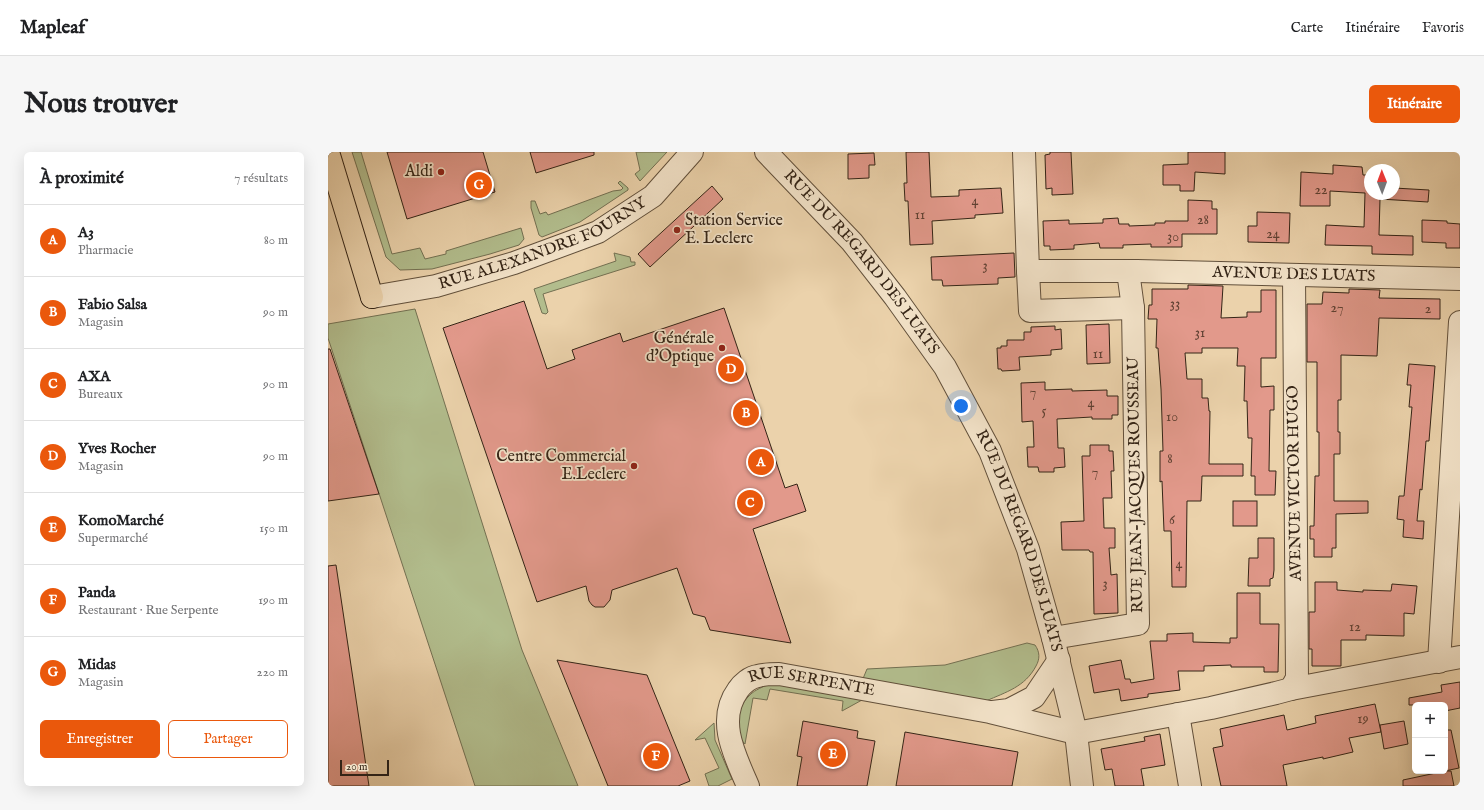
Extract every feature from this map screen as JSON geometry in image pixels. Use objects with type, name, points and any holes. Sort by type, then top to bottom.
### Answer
[{"type":"main road","points":[[328,152],[372,297]]},
{"type":"street","name":"RUE ALEXANDRE FOURNY","points":[[372,297],[436,286],[526,259],[598,232],[653,196],[692,152]]},
{"type":"street","name":"RUE DU REGARD DES LUATS","points":[[766,152],[852,242],[895,297],[945,367],[990,451],[1028,549],[1054,638],[1076,733],[1082,786]]},
{"type":"street","points":[[1024,152],[1030,311],[1133,308]]},
{"type":"street","points":[[1028,271],[1128,271]]},
{"type":"street","name":"RUE JEAN-JACQUES ROUSSEAU","points":[[1054,638],[1138,624],[1133,308],[1128,271]]},
{"type":"street","name":"AVENUE DES LUATS","points":[[1128,271],[1460,280]]},
{"type":"street","name":"AVENUE VICTOR HUGO","points":[[1291,688],[1297,678],[1294,275]]},
{"type":"street","points":[[1439,662],[1460,322]]},
{"type":"street","points":[[1076,733],[1178,714],[1276,693],[1291,688],[1460,657]]},
{"type":"street","name":"RUE SERPENTE","points":[[990,712],[1009,710],[1034,697],[1059,660]]},
{"type":"street","name":"RUE SERPENTE","points":[[748,786],[729,738],[727,722],[732,698],[742,684],[756,676],[779,674],[990,712],[1076,733]]},
{"type":"street","points":[[1178,714],[1190,786]]},
{"type":"green space","points":[[352,152],[361,152],[392,254],[420,248],[425,259],[446,254],[446,251],[521,228],[524,239],[519,245],[432,269],[400,270],[386,257]]},
{"type":"green space","points":[[636,152],[667,152],[640,181],[635,174],[640,170]]},
{"type":"green space","points":[[620,181],[628,188],[628,190],[580,222],[542,237],[539,235],[531,208],[531,201],[535,201],[540,214],[546,212],[548,215],[613,191],[621,190],[623,188],[618,183]]},
{"type":"green space","points":[[614,253],[630,257],[631,262],[635,262],[635,265],[543,294],[548,312],[546,314],[542,313],[534,289],[616,261]]},
{"type":"green space","points":[[415,309],[522,650],[578,786],[475,786],[328,338],[328,324]]},
{"type":"green space","points":[[1027,643],[1035,645],[1039,653],[1038,661],[1032,673],[1021,684],[1008,692],[986,701],[862,681],[867,669],[945,665]]},
{"type":"green space","points":[[767,685],[780,685],[862,700],[842,711],[843,701],[770,689],[767,700],[753,698],[745,744],[741,739],[738,727],[741,707],[752,693]]},
{"type":"green space","points":[[714,723],[715,740],[732,779],[718,786],[709,786],[705,774],[719,768],[705,738],[695,740]]},
{"type":"building","name":"Aldi","points":[[387,152],[483,152],[495,192],[407,219]]},
{"type":"building","points":[[530,152],[594,152],[594,155],[536,173]]},
{"type":"building","points":[[906,152],[929,152],[931,197],[959,196],[959,190],[1001,188],[1003,213],[975,215],[975,218],[932,221],[933,244],[910,245],[908,201],[905,201],[904,183],[907,183]]},
{"type":"building","points":[[1050,152],[1071,152],[1073,194],[1052,195],[1052,188],[1046,189],[1045,155],[1050,154]]},
{"type":"building","points":[[1188,152],[1225,152],[1225,174],[1195,172],[1194,191],[1180,191],[1180,185],[1163,185],[1163,165],[1188,164]]},
{"type":"building","points":[[874,153],[875,165],[869,165],[869,178],[848,179],[848,154]]},
{"type":"building","points":[[1333,165],[1362,167],[1364,175],[1364,193],[1330,191],[1330,206],[1300,206],[1301,172],[1333,174]]},
{"type":"building","name":"Station Service E. Leclerc","points":[[712,186],[723,199],[650,267],[638,254]]},
{"type":"building","points":[[1400,188],[1429,190],[1428,202],[1396,200],[1400,200]]},
{"type":"building","points":[[1188,200],[1212,201],[1212,209],[1217,209],[1217,234],[1182,234],[1182,247],[1151,247],[1151,244],[1123,245],[1123,248],[1100,248],[1099,243],[1074,245],[1074,249],[1050,250],[1050,246],[1044,246],[1043,221],[1069,220],[1069,224],[1103,223],[1103,219],[1118,218],[1119,224],[1129,224],[1129,226],[1155,225],[1155,223],[1165,223],[1165,221],[1188,221]]},
{"type":"building","points":[[1365,200],[1380,200],[1379,235],[1413,236],[1413,255],[1372,254],[1372,246],[1325,245],[1326,225],[1364,227]]},
{"type":"building","points":[[1257,212],[1290,213],[1289,243],[1248,242],[1248,226],[1257,226]]},
{"type":"building","points":[[1422,220],[1447,221],[1447,223],[1460,224],[1460,248],[1446,248],[1446,243],[1422,242]]},
{"type":"building","points":[[1014,253],[1015,277],[998,278],[998,284],[943,286],[942,280],[932,280],[931,257]]},
{"type":"building","points":[[1188,285],[1223,286],[1221,318],[1247,317],[1247,312],[1261,312],[1261,290],[1276,290],[1276,358],[1261,358],[1261,387],[1274,386],[1274,410],[1270,410],[1269,471],[1276,471],[1275,495],[1255,495],[1255,476],[1251,476],[1252,438],[1248,438],[1247,401],[1244,401],[1245,366],[1237,366],[1238,348],[1202,348],[1202,353],[1185,353],[1187,379],[1202,379],[1202,398],[1208,398],[1210,411],[1209,464],[1243,464],[1243,476],[1202,476],[1201,501],[1187,501],[1186,587],[1172,587],[1171,531],[1164,531],[1162,481],[1160,482],[1160,451],[1163,451],[1161,389],[1158,348],[1156,348],[1157,319],[1148,319],[1149,305],[1152,305],[1152,289],[1188,289]]},
{"type":"building","points":[[1349,289],[1380,290],[1379,298],[1440,299],[1440,319],[1379,318],[1377,356],[1341,355],[1341,400],[1338,400],[1340,454],[1334,454],[1334,501],[1368,501],[1368,513],[1336,514],[1336,548],[1332,548],[1332,557],[1314,557],[1314,539],[1310,539],[1310,526],[1314,526],[1315,476],[1319,476],[1319,432],[1317,432],[1317,362],[1307,362],[1307,304],[1322,304],[1323,292],[1349,293]]},
{"type":"building","name":"Centre Commercial E.Leclerc","points":[[524,301],[547,369],[575,359],[572,350],[620,333],[623,342],[724,308],[785,488],[797,484],[806,511],[753,529],[791,643],[710,630],[705,617],[693,614],[677,568],[612,590],[610,600],[604,607],[595,607],[592,605],[589,601],[586,586],[537,602],[443,328]]},
{"type":"building","points":[[1109,324],[1110,363],[1087,364],[1086,325]]},
{"type":"building","points":[[1055,326],[1055,330],[1061,329],[1062,349],[1051,350],[1051,355],[1019,357],[1020,370],[1002,371],[1001,369],[998,369],[997,348],[1007,346],[1007,340],[1024,340],[1024,332],[1031,332],[1031,327]]},
{"type":"building","points":[[328,349],[330,349],[379,494],[328,501]]},
{"type":"building","points":[[1409,364],[1435,366],[1429,441],[1426,441],[1422,490],[1420,489],[1417,521],[1424,521],[1423,539],[1403,537],[1404,520],[1397,519],[1399,496],[1404,496],[1412,407],[1409,407],[1411,385],[1407,385]]},
{"type":"building","points":[[1045,382],[1045,390],[1107,390],[1107,396],[1118,396],[1118,415],[1112,415],[1112,419],[1092,419],[1092,417],[1057,419],[1058,448],[1064,448],[1065,467],[1054,468],[1054,472],[1039,472],[1038,467],[1028,467],[1027,447],[1034,447],[1033,421],[1022,422],[1021,383]]},
{"type":"building","points":[[1090,445],[1109,445],[1109,451],[1113,451],[1114,471],[1111,471],[1112,498],[1103,498],[1104,528],[1115,528],[1115,548],[1109,548],[1111,575],[1117,574],[1118,613],[1094,614],[1093,552],[1090,552],[1089,550],[1062,550],[1061,522],[1084,521],[1082,456],[1090,456]]},
{"type":"building","points":[[1233,501],[1257,501],[1257,526],[1233,526]]},
{"type":"building","points":[[1258,538],[1274,538],[1274,570],[1273,578],[1270,579],[1270,586],[1248,586],[1249,558],[1258,558]]},
{"type":"building","points":[[336,565],[369,786],[328,786],[328,566]]},
{"type":"building","points":[[1315,582],[1337,582],[1337,590],[1363,592],[1363,590],[1391,591],[1392,584],[1417,586],[1414,614],[1404,613],[1404,636],[1366,635],[1366,640],[1341,640],[1341,666],[1312,666],[1312,649],[1309,649],[1309,612],[1315,612]]},
{"type":"building","points":[[1237,593],[1260,593],[1260,624],[1279,624],[1278,672],[1264,672],[1264,667],[1231,667],[1231,665],[1204,666],[1204,671],[1178,671],[1180,690],[1148,694],[1148,697],[1121,701],[1119,689],[1094,693],[1089,666],[1121,660],[1125,679],[1130,679],[1131,683],[1154,679],[1150,641],[1167,641],[1167,634],[1193,633],[1193,642],[1230,643],[1230,638],[1237,638]]},
{"type":"building","points":[[557,660],[647,675],[690,781],[678,786],[608,786]]},
{"type":"building","points":[[1460,682],[1460,708],[1448,710],[1448,702],[1412,702],[1412,705],[1409,705],[1409,698],[1442,692],[1441,685]]},
{"type":"building","points":[[1375,704],[1381,732],[1349,738],[1353,752],[1323,759],[1323,757],[1283,765],[1287,786],[1221,786],[1213,748],[1223,746],[1220,729],[1284,715],[1287,730],[1316,723],[1315,716]]},
{"type":"building","points":[[803,721],[858,731],[857,738],[875,741],[867,786],[797,786],[802,757],[797,756]]},
{"type":"building","points":[[1404,721],[1408,744],[1384,749],[1380,725]]},
{"type":"building","points":[[1448,730],[1451,730],[1459,768],[1448,770]]},
{"type":"building","points":[[905,732],[1018,752],[1012,786],[896,786]]},
{"type":"building","points":[[1160,734],[1165,765],[1141,769],[1144,786],[1115,786],[1112,769],[1105,770],[1101,749],[1145,741],[1144,737]]},
{"type":"building","points":[[1448,771],[1451,771],[1454,786],[1403,786],[1403,780],[1431,774],[1448,774]]},
{"type":"place","name":"Aldi","points":[[441,172]]},
{"type":"place","name":"Midas","points":[[479,185]]},
{"type":"place","name":"Station Service E. Leclerc","points":[[677,230]]},
{"type":"place","name":"Générale d'Optique","points":[[722,348]]},
{"type":"place","name":"Yves Rocher","points":[[731,369]]},
{"type":"place","name":"Fabio Salsa","points":[[746,413]]},
{"type":"place","name":"A3","points":[[761,462]]},
{"type":"place","name":"Centre Commercial E.Leclerc","points":[[634,466]]},
{"type":"place","name":"AXA","points":[[750,503]]},
{"type":"place","name":"KomoMarché","points":[[833,754]]},
{"type":"place","name":"Panda","points":[[656,756]]}]
